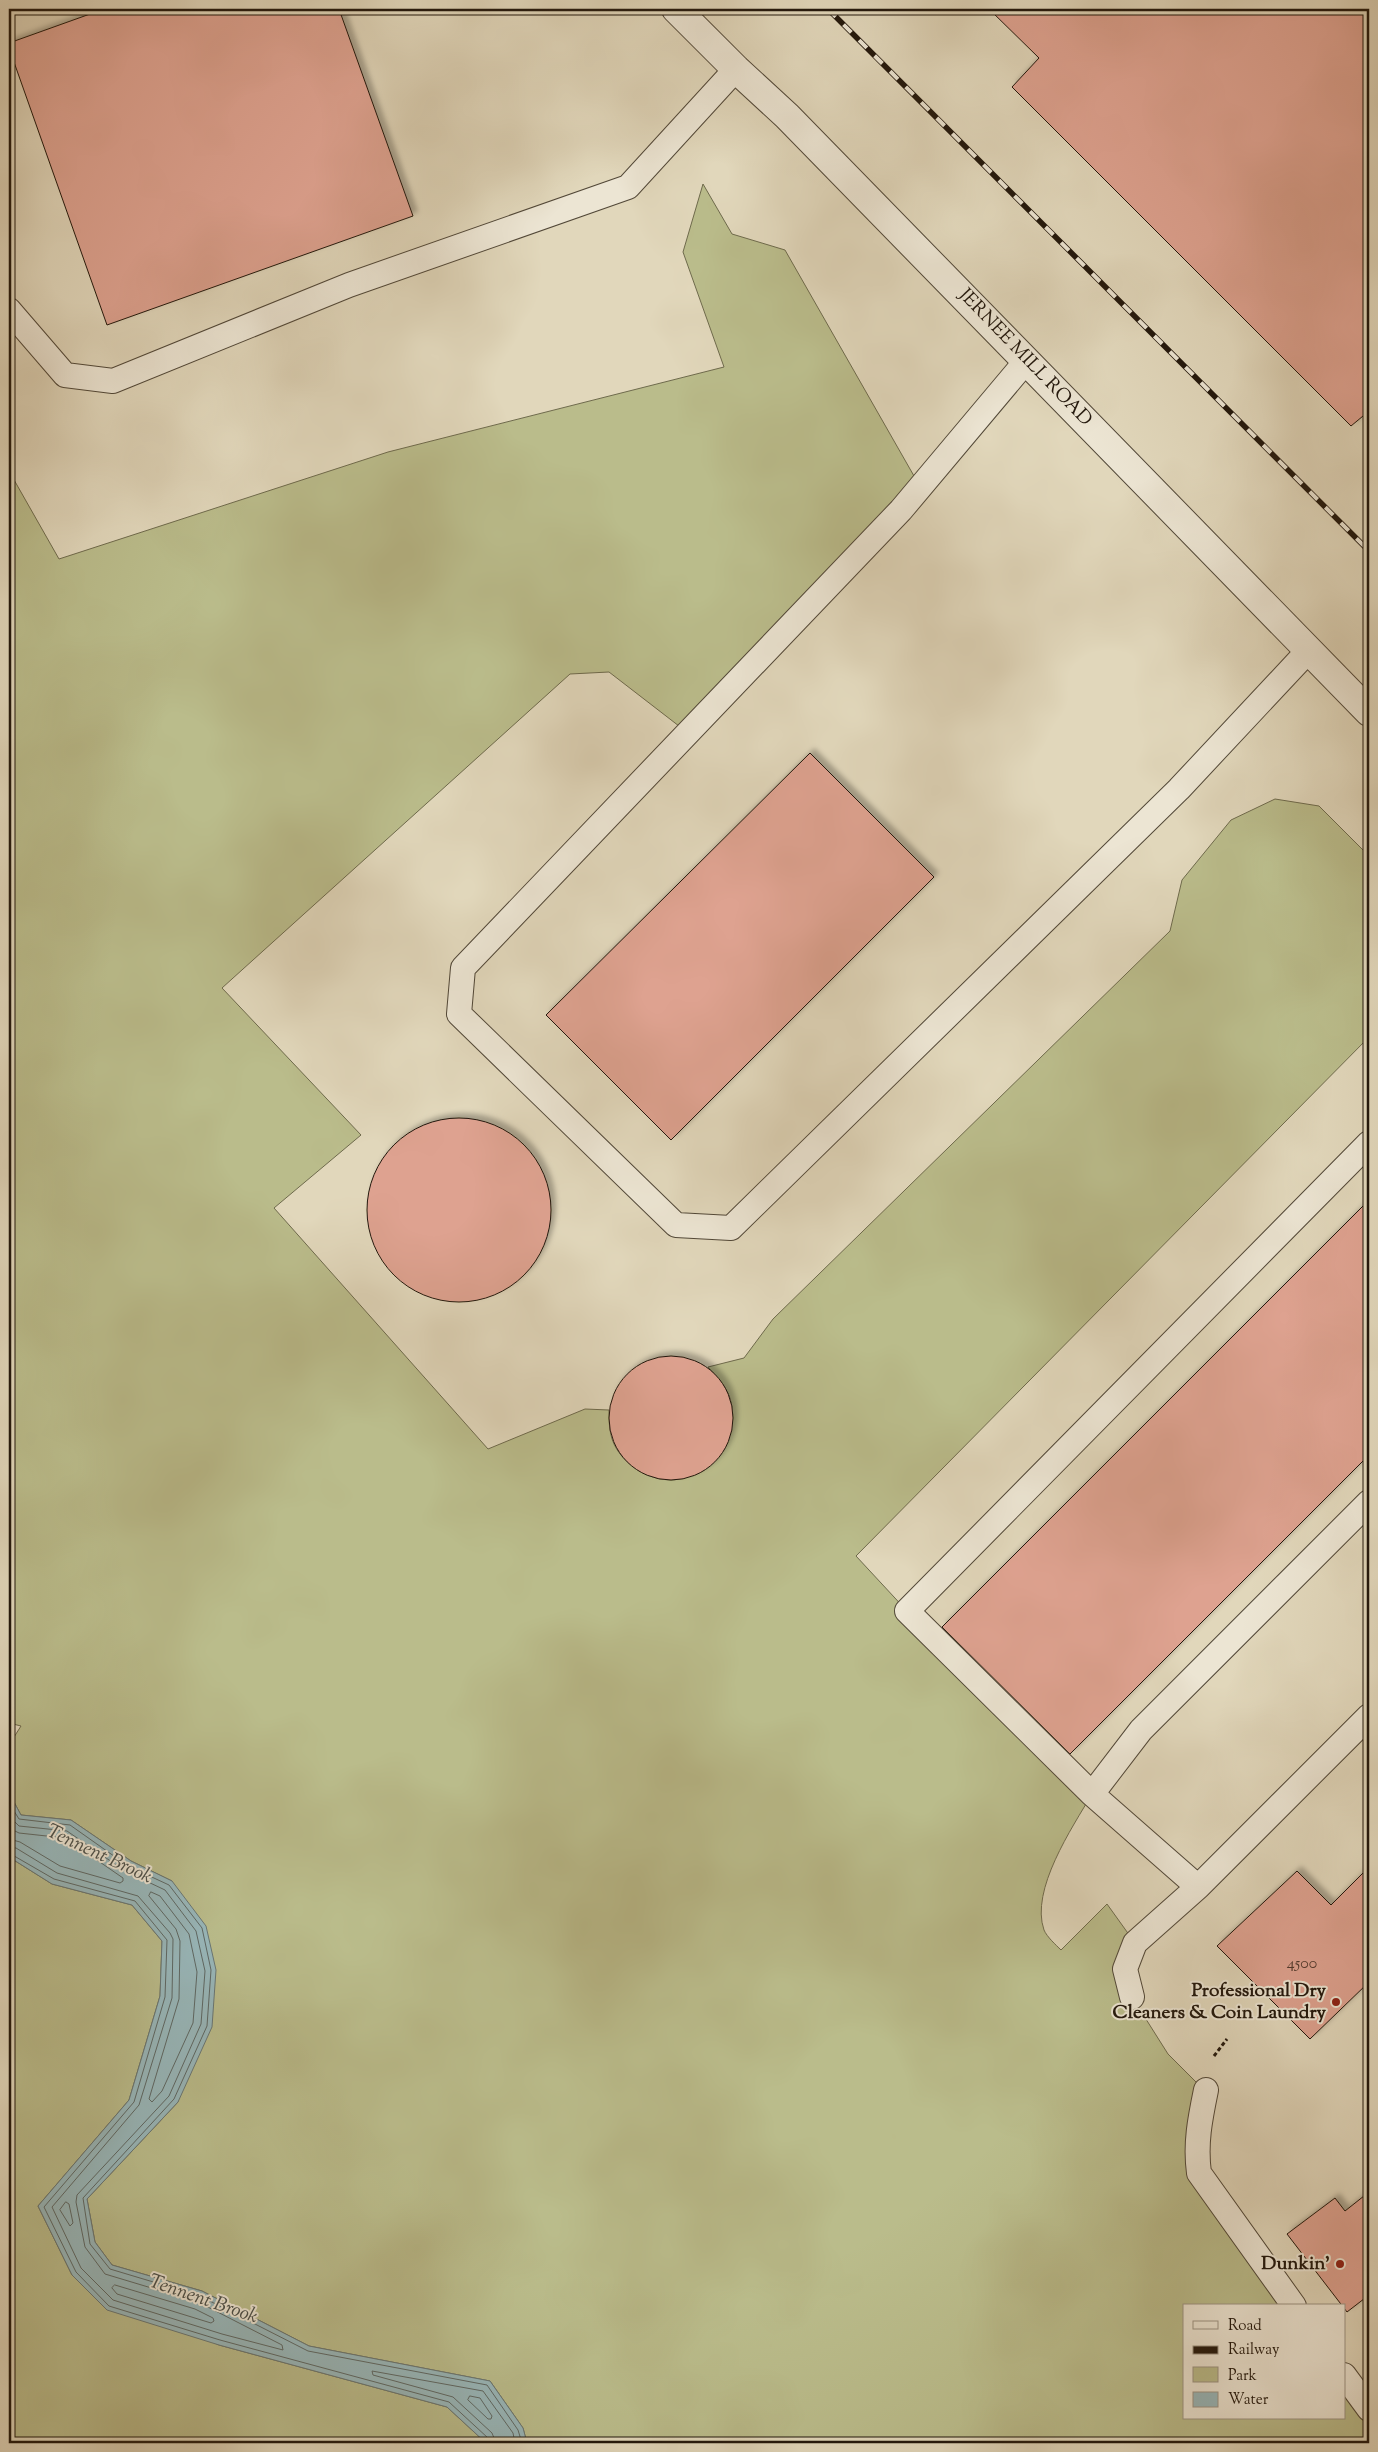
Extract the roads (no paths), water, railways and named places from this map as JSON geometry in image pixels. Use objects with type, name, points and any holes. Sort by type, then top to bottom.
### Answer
[{"type":"street","name":"JERNEE MILL ROAD","points":[[676,9],[736,69],[788,116],[1028,360],[1369,712]]},
{"type":"lane","points":[[9,310],[65,375],[113,381],[349,284],[628,187],[736,69]]},
{"type":"lane","points":[[1028,360],[902,510],[463,968],[459,1014],[676,1225],[731,1228],[1172,796],[1309,650]]},
{"type":"lane","points":[[1198,1887],[1092,1794],[907,1611],[1369,1143]]},
{"type":"lane","points":[[1092,1794],[1141,1730],[1369,1502]]},
{"type":"lane","points":[[1132,1997],[1126,1969],[1135,1943],[1198,1887],[1369,1716]]},
{"type":"lane","points":[[1206,2090],[1198,2129],[1196,2152],[1199,2173],[1293,2304]]},
{"type":"lane","points":[[1346,2377],[1369,2409]]},
{"type":"water","name":"Tennent Brook","points":[[9,1793],[21,1815],[71,1820],[131,1861],[172,1881],[206,1926],[216,1970],[212,2027],[178,2102],[87,2199],[95,2242],[112,2265],[202,2291],[309,2346],[490,2381],[523,2428],[527,2443],[486,2443],[447,2407],[219,2345],[107,2310],[72,2275],[38,2206],[129,2100],[160,1996],[162,1941],[132,1905],[52,1884],[9,1857]]},
{"type":"railway","points":[[828,9],[1369,551]]},
{"type":"place","name":"Professional Dry Cleaners & Coin Laundry","points":[[1336,2002]]},
{"type":"place","name":"Dunkin'","points":[[1340,2264]]}]
